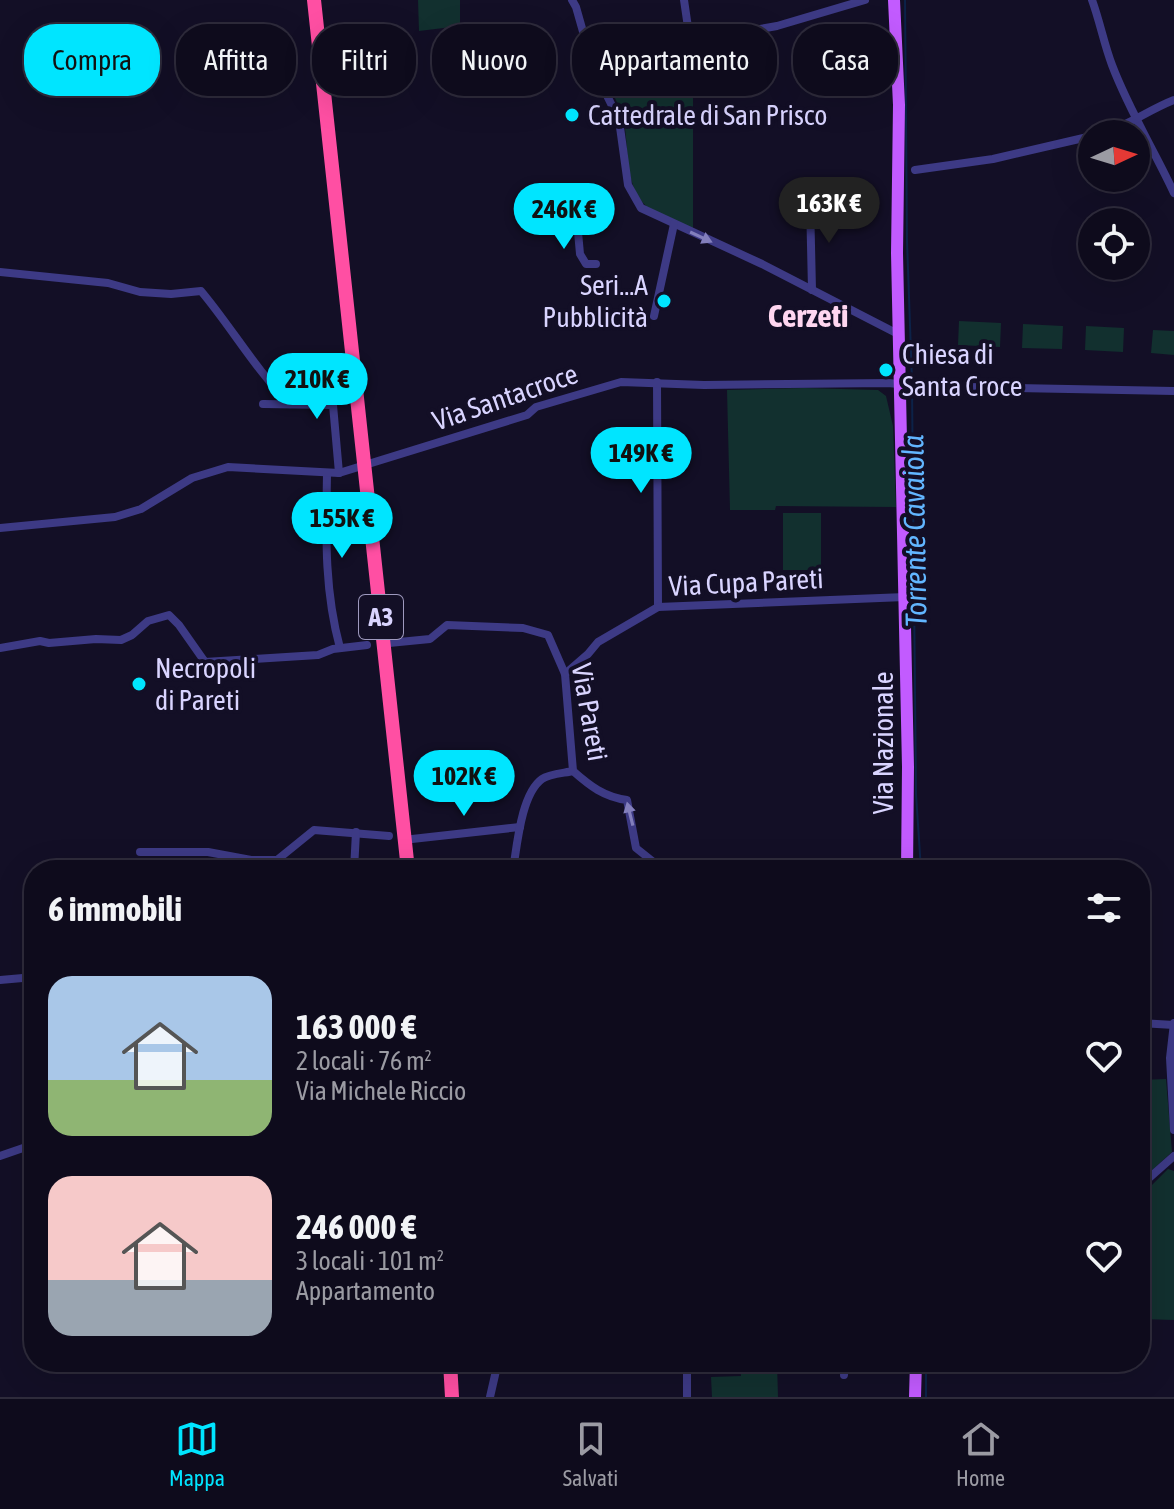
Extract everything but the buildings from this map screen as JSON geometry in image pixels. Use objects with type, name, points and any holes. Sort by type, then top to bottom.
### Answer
[{"type":"highway","name":"A3","points":[[305,0],[398,860]]},
{"type":"highway","name":"A3","points":[[314,0],[407,860]]},
{"type":"highway","points":[[451,1372],[452,1397]]},
{"type":"highway","points":[[460,1372],[461,1397]]},
{"type":"main road","name":"Via Nazionale","points":[[894,0],[899,105],[898,334],[905,597],[907,860]]},
{"type":"main road","points":[[915,1397],[916,1372]]},
{"type":"street","points":[[684,0],[688,24]]},
{"type":"street","points":[[777,26],[865,0]]},
{"type":"street","points":[[1092,0],[1111,64],[1174,193]]},
{"type":"street","points":[[574,2],[580,24]]},
{"type":"street","points":[[607,96],[619,120],[628,185],[632,197],[641,208],[898,334]]},
{"type":"street","points":[[1136,119],[1154,107],[1174,100]]},
{"type":"street","points":[[915,170],[993,159],[1078,139]]},
{"type":"street","points":[[575,199],[580,254],[586,264],[596,264]]},
{"type":"street","points":[[810,201],[812,290]]},
{"type":"street","points":[[654,316],[674,224]]},
{"type":"street","points":[[0,272],[108,283],[140,292],[171,294],[201,291],[223,317],[260,372],[290,404]]},
{"type":"street","name":"Via Santacroce","points":[[0,528],[115,517],[141,509],[192,478],[228,467],[339,473],[527,415],[536,407],[573,394],[621,382],[704,385],[901,382],[920,386],[1174,391]]},
{"type":"street","points":[[657,382],[658,607]]},
{"type":"street","points":[[263,404],[333,405],[339,473]]},
{"type":"street","points":[[327,474],[326,576],[340,648]]},
{"type":"street","name":"Via Cupa Pareti","points":[[565,674],[598,642],[658,607],[905,597]]},
{"type":"street","points":[[0,648],[40,641],[121,640],[148,621],[169,615],[205,662],[310,656],[367,645]]},
{"type":"street","name":"Via Pareti","points":[[389,643],[430,639],[447,625],[523,628],[548,635],[565,674],[573,771],[593,789],[613,798],[627,800],[636,848],[651,860]]},
{"type":"street","points":[[515,860],[520,827],[531,794],[543,779],[573,771]]},
{"type":"street","points":[[412,839],[520,827]]},
{"type":"street","points":[[140,852],[208,852],[251,860],[277,860],[314,830],[389,836]]},
{"type":"street","points":[[355,860],[356,832]]},
{"type":"street","points":[[0,980],[24,978]]},
{"type":"street","points":[[1150,1023],[1174,1024],[1170,1058],[1174,1130]]},
{"type":"street","points":[[0,1156],[24,1148]]},
{"type":"street","points":[[1150,1176],[1174,1153]]},
{"type":"street","points":[[490,1397],[496,1372]]},
{"type":"street","points":[[687,1372],[687,1397]]},
{"type":"green space","points":[[418,0],[460,0],[460,24],[432,24],[432,29],[419,31]]},
{"type":"green space","points":[[614,96],[693,96],[693,229],[647,207],[639,197],[630,175],[622,114]]},
{"type":"green space","points":[[959,321],[1001,323],[1000,347],[958,345]]},
{"type":"green space","points":[[1023,324],[1063,326],[1062,349],[1022,348]]},
{"type":"green space","points":[[1086,326],[1124,328],[1123,352],[1085,350]]},
{"type":"green space","points":[[1153,330],[1174,331],[1174,355],[1151,353]]},
{"type":"green space","points":[[727,390],[878,390],[886,396],[893,426],[896,507],[776,506],[775,510],[730,510]]},
{"type":"green space","points":[[783,513],[821,513],[821,570],[783,570]]},
{"type":"green space","points":[[1166,1079],[1172,1152],[1150,1172],[1150,1080]]},
{"type":"green space","points":[[1168,1169],[1174,1171],[1174,1320],[1150,1319],[1150,1187]]},
{"type":"green space","points":[[740,1372],[777,1372],[778,1397],[712,1397],[711,1377],[741,1376]]},
{"type":"waterway","name":"Torrente Cavaiola","points":[[905,0],[907,241],[912,381]]},
{"type":"waterway","name":"Torrente Cavaiola","points":[[912,387],[916,794],[920,860]]},
{"type":"waterway","name":"Torrente Cavaiola","points":[[926,1372],[926,1397]]},
{"type":"place","name":"Cattedrale di San Prisco","points":[[572,115]]},
{"type":"place","name":"Seri...A Pubblicità","points":[[664,301]]},
{"type":"place","name":"Chiesa di Santa Croce","points":[[886,370]]},
{"type":"place","name":"Necropoli di Pareti","points":[[139,684]]},
{"type":"district","name":"Cerzeti","points":[[808,315]]}]
